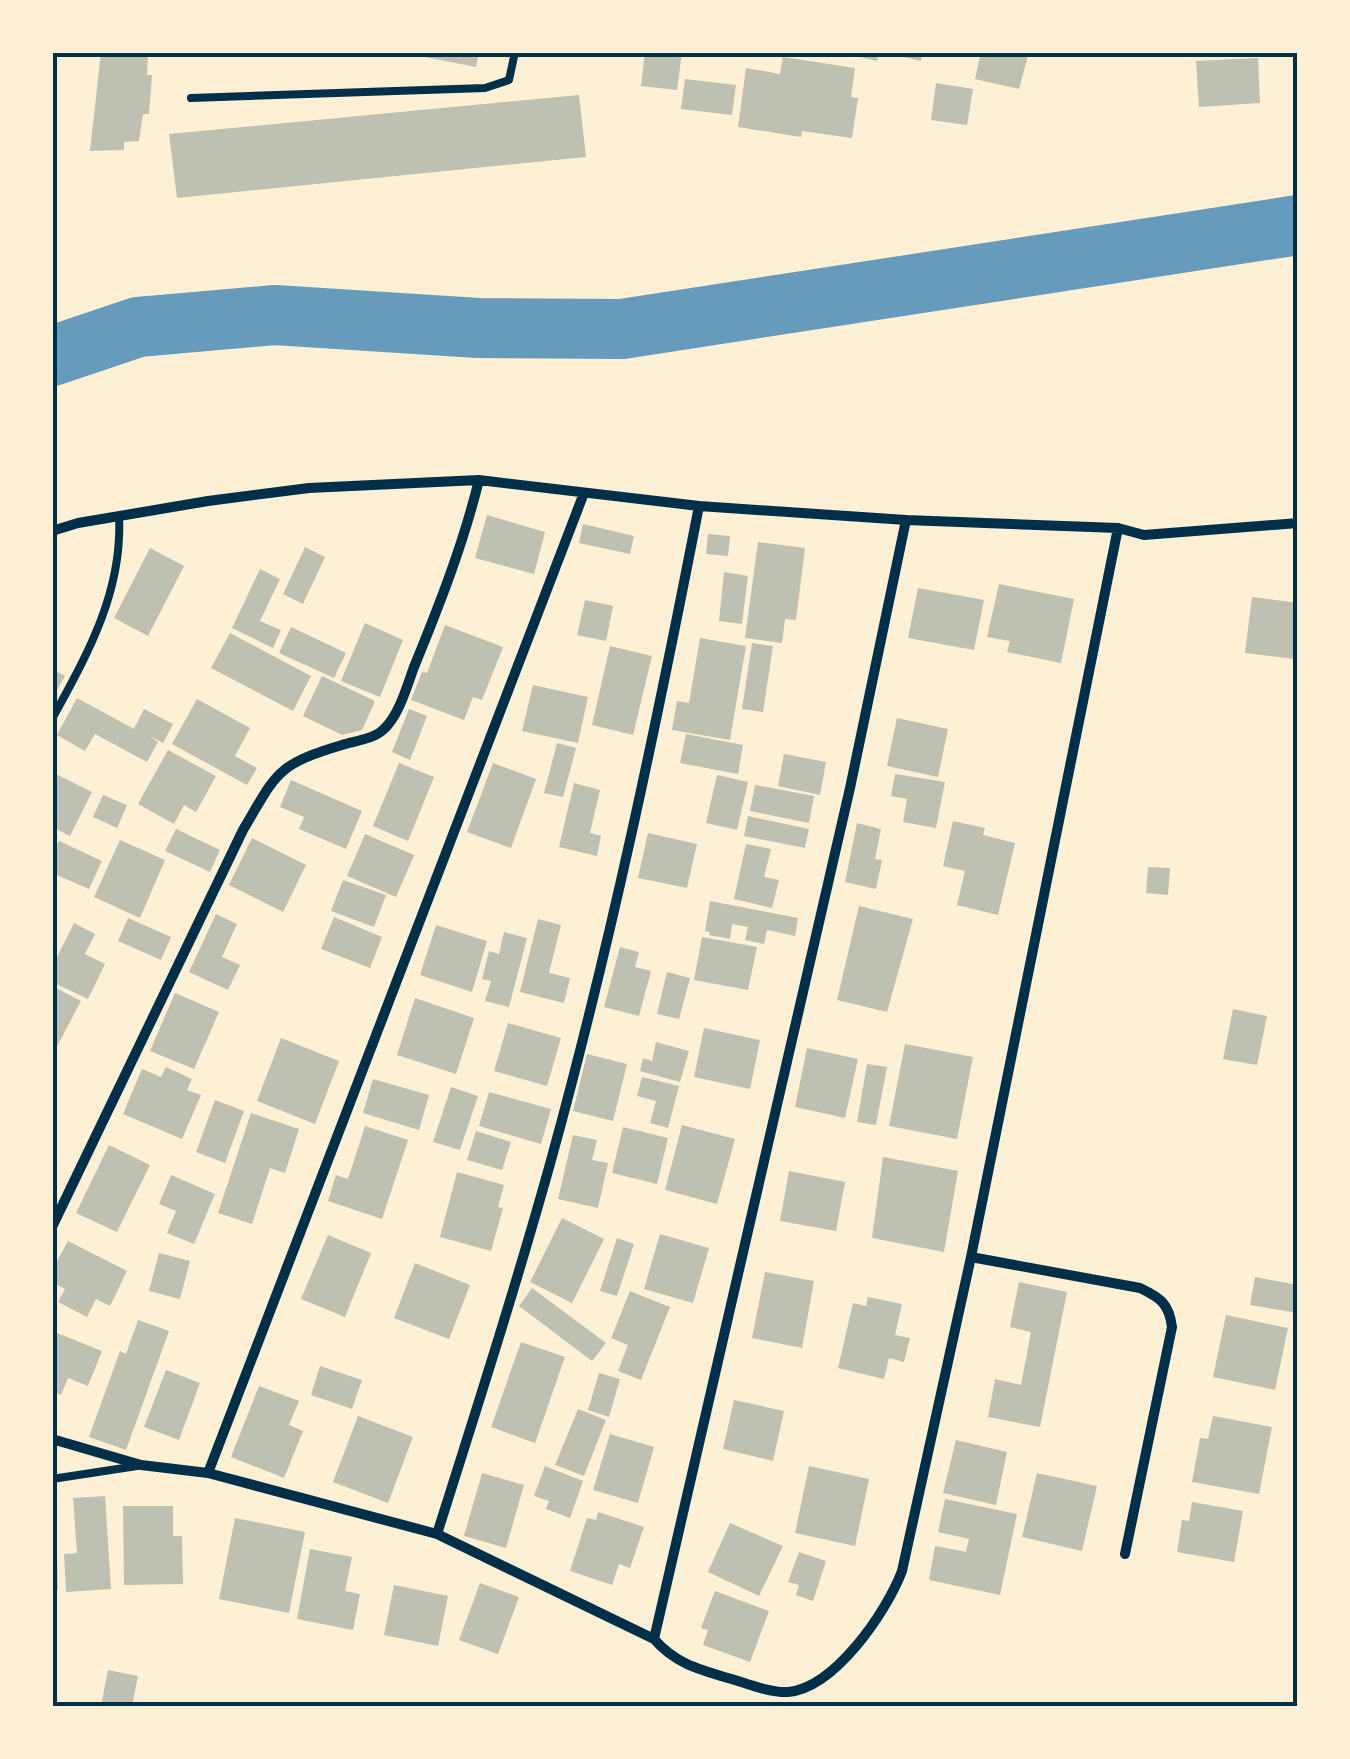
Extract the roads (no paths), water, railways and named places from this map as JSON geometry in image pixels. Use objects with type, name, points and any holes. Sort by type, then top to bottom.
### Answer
[{"type":"street","points":[[52,1226],[243,830],[280,771],[296,759],[373,736],[386,728],[404,694],[447,587],[480,480]]},
{"type":"street","points":[[52,531],[119,516],[309,488],[480,480],[699,506],[906,520],[1118,528],[1144,535],[1298,523]]},
{"type":"street","points":[[208,1472],[584,492]]},
{"type":"street","points":[[437,1534],[507,1314],[593,996],[654,741],[699,506]]},
{"type":"street","points":[[654,1639],[850,788],[906,520]]},
{"type":"street","points":[[52,1439],[141,1465],[208,1472],[437,1534],[654,1639],[670,1658],[718,1675],[788,1692],[809,1685],[841,1661],[874,1626],[902,1572],[971,1257],[1118,528]]},
{"type":"street","points":[[971,1257],[1140,1288],[1160,1297],[1170,1310],[1172,1327],[1125,1554]]},
{"type":"lane","points":[[191,98],[485,88],[509,80],[515,52]]},
{"type":"lane","points":[[52,719],[105,611],[117,572],[119,516]]},
{"type":"lane","points":[[52,1479],[141,1465]]},
{"type":"waterway","points":[[52,356],[138,327],[275,315],[478,328],[622,329],[1298,225]]}]
